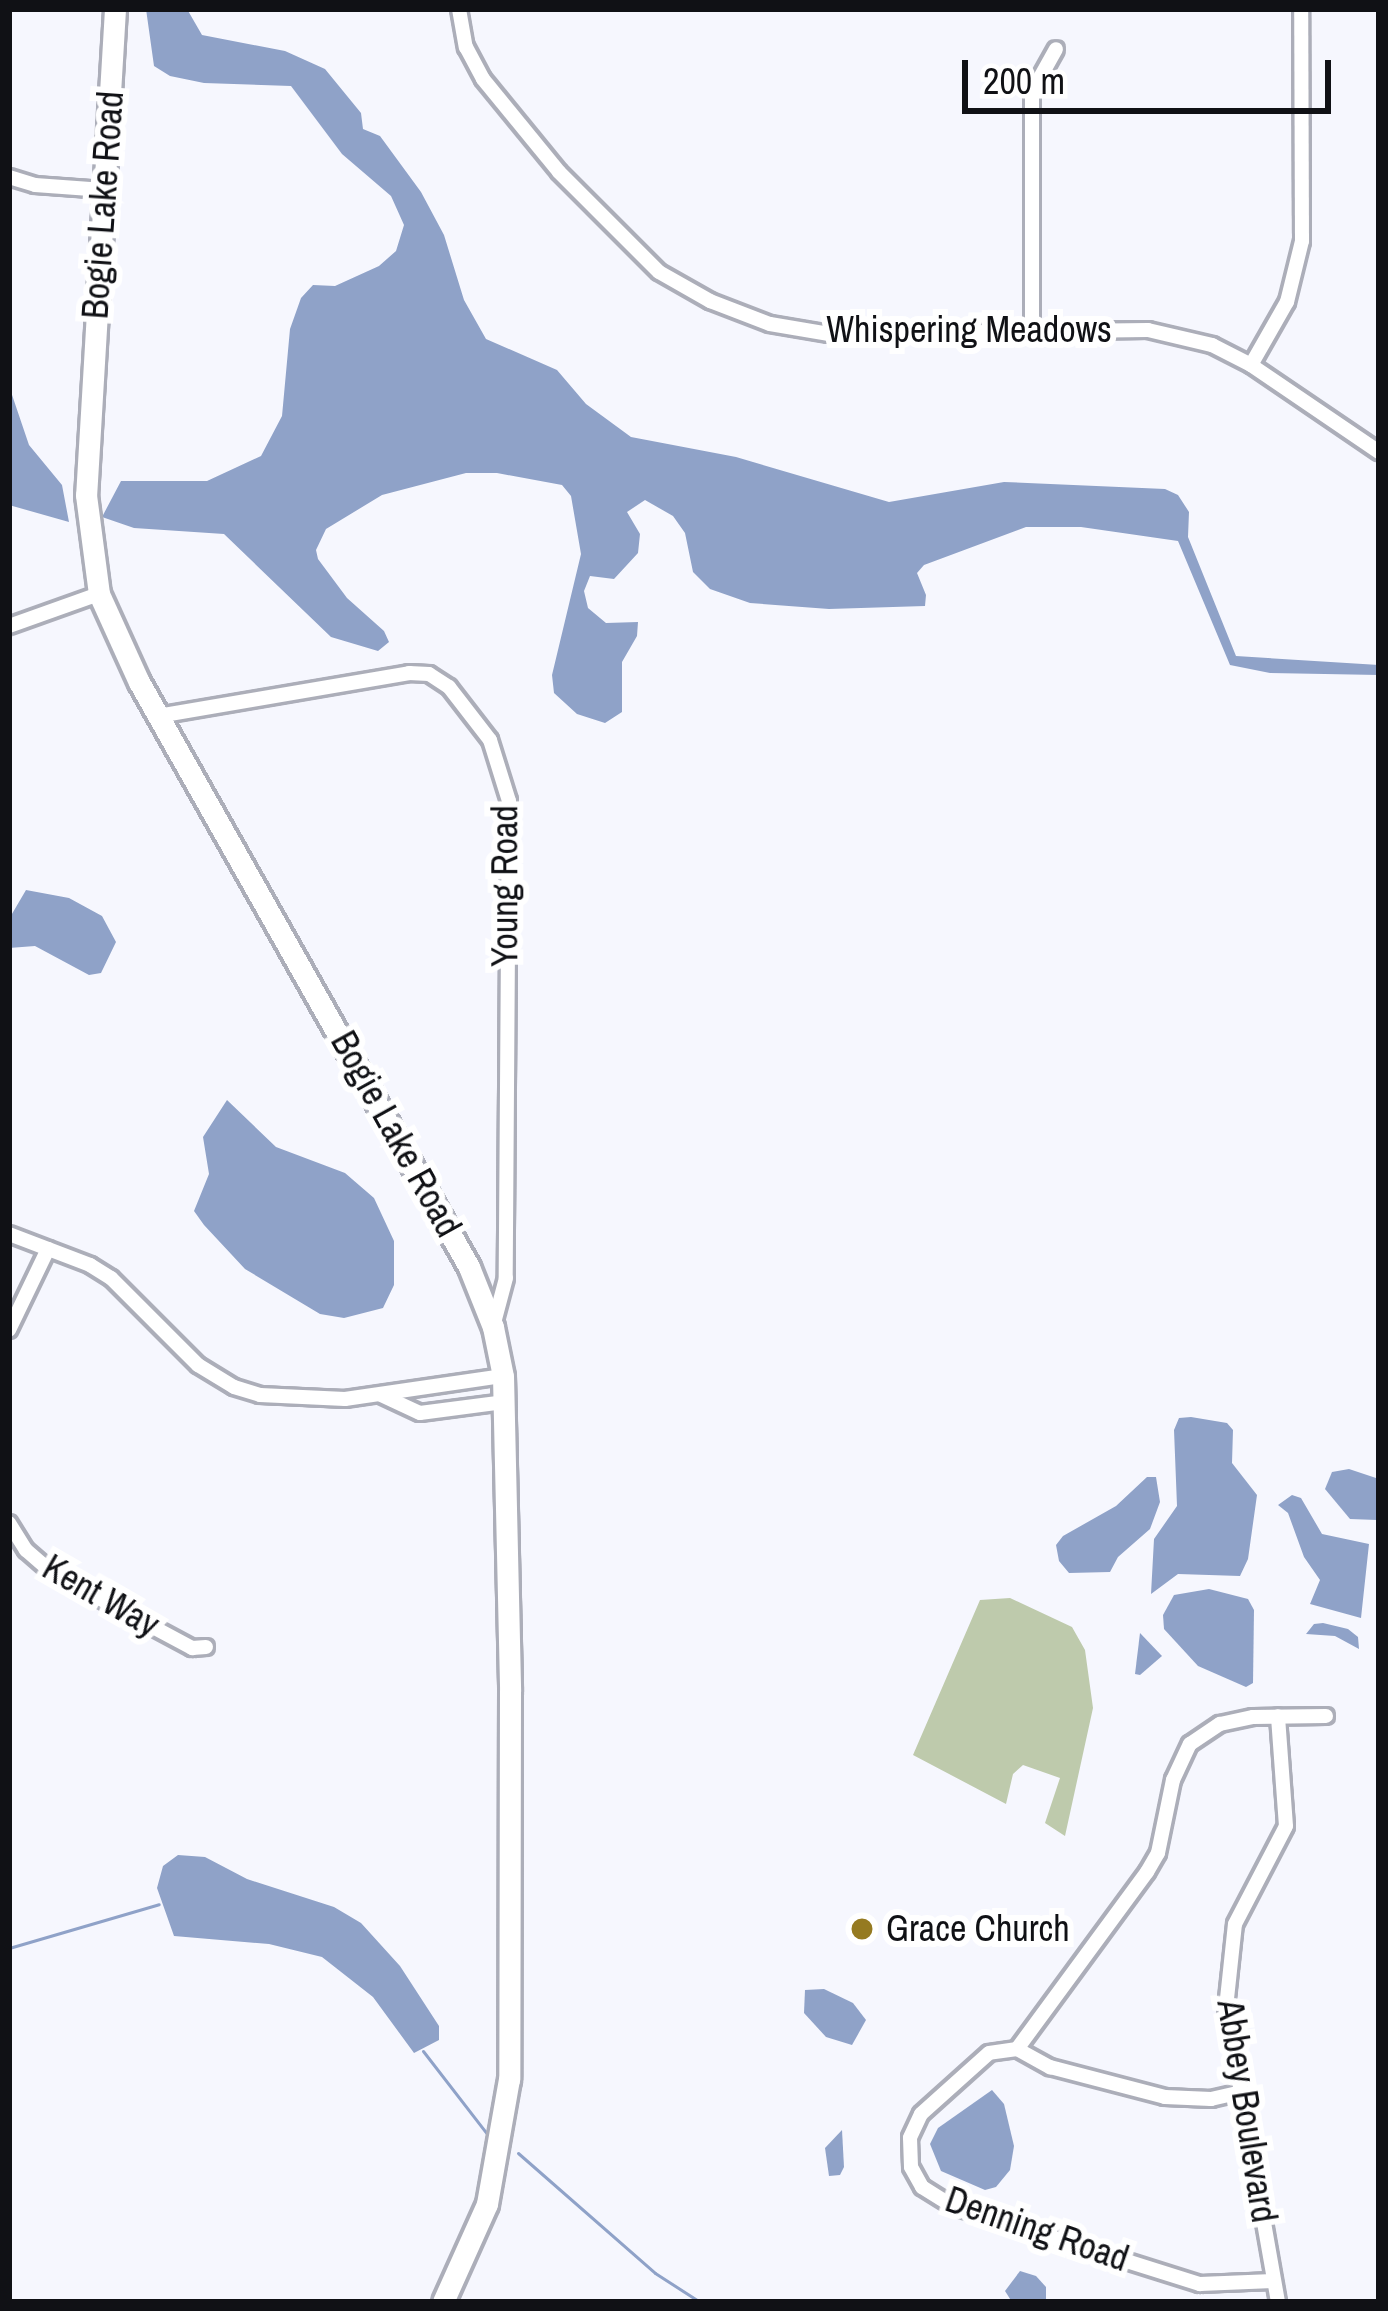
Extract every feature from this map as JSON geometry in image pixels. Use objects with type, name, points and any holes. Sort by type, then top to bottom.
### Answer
[{"type":"main road","name":"Bogie Lake Road","points":[[115,9],[86,495],[99,594],[158,716],[459,1248],[493,1327],[503,1376],[509,2079],[487,2204],[443,2302]]},
{"type":"street","name":"Whispering Meadows","points":[[459,9],[466,46],[483,79],[559,172],[659,272],[710,301],[770,324],[829,334],[1148,330],[1212,345],[1251,364],[1379,452]]},
{"type":"street","points":[[1251,364],[1286,302],[1302,241],[1301,9]]},
{"type":"street","points":[[1032,331],[1032,92],[1055,49]]},
{"type":"street","points":[[9,177],[104,190]]},
{"type":"street","points":[[9,626],[99,594]]},
{"type":"street","name":"Young Road","points":[[158,716],[409,673],[429,674],[448,687],[490,740],[509,802],[507,1262],[493,1327]]},
{"type":"street","points":[[9,1234],[111,1278],[198,1365],[234,1388],[286,1399],[381,1395],[503,1376]]},
{"type":"street","points":[[9,1330],[48,1249]]},
{"type":"street","points":[[381,1395],[420,1413],[506,1402]]},
{"type":"street","name":"Kent Way","points":[[9,1523],[26,1550],[54,1574],[192,1648],[206,1647]]},
{"type":"street","name":"Denning Road","points":[[1273,2281],[1200,2284],[952,2206],[922,2187],[911,2167],[910,2138],[921,2114],[989,2053],[1017,2049],[1148,1871],[1158,1852],[1173,1780],[1190,1744],[1220,1724],[1278,1716],[1326,1716]]},
{"type":"street","name":"Abbey Boulevard","points":[[1278,1716],[1286,1826],[1235,1924],[1226,2008],[1278,2302]]},
{"type":"street","points":[[1017,2049],[1050,2067],[1165,2097],[1211,2099],[1238,2093]]},
{"type":"green space","points":[[1010,1598],[1072,1627],[1085,1650],[1093,1708],[1065,1836],[1045,1823],[1060,1778],[1023,1765],[1013,1774],[1006,1804],[913,1755],[980,1600]]},
{"type":"water","points":[[146,9],[187,9],[202,35],[285,51],[325,69],[361,113],[363,129],[380,136],[421,192],[444,235],[464,300],[486,339],[557,370],[586,404],[631,437],[736,457],[889,502],[1004,482],[1165,489],[1178,495],[1189,512],[1188,537],[1236,656],[1379,665],[1379,675],[1270,673],[1230,665],[1178,541],[1081,527],[1026,527],[924,565],[917,573],[925,606],[829,609],[750,603],[710,589],[693,572],[685,533],[673,516],[645,500],[627,512],[640,534],[638,553],[614,579],[590,576],[584,591],[588,608],[606,623],[638,622],[637,636],[622,662],[622,712],[605,723],[577,714],[554,693],[552,675],[581,554],[571,496],[562,485],[497,473],[466,473],[382,495],[326,529],[316,550],[318,559],[347,598],[384,631],[389,642],[378,651],[331,637],[224,534],[134,528],[102,517],[121,481],[207,481],[261,456],[282,416],[290,329],[301,298],[313,285],[335,286],[379,266],[396,251],[404,225],[391,196],[342,154],[291,86],[204,83],[170,76],[154,66]]},
{"type":"water","points":[[9,386],[29,445],[62,485],[69,522],[9,505]]},
{"type":"water","points":[[26,890],[69,898],[102,916],[116,942],[101,973],[89,975],[35,946],[9,948],[9,919]]},
{"type":"water","points":[[227,1100],[276,1147],[345,1173],[374,1198],[394,1241],[394,1285],[383,1308],[344,1318],[320,1314],[245,1269],[204,1225],[194,1211],[209,1174],[203,1137]]},
{"type":"water","points":[[1179,1418],[1227,1423],[1233,1430],[1232,1463],[1257,1495],[1248,1559],[1240,1576],[1178,1574],[1151,1594],[1154,1539],[1177,1506],[1174,1430]]},
{"type":"water","points":[[1349,1469],[1379,1479],[1377,1520],[1350,1519],[1325,1489],[1332,1472]]},
{"type":"water","points":[[1147,1477],[1156,1477],[1160,1502],[1150,1529],[1118,1557],[1110,1572],[1069,1573],[1059,1561],[1056,1545],[1063,1536],[1116,1506]]},
{"type":"water","points":[[1292,1495],[1301,1498],[1322,1534],[1369,1544],[1361,1618],[1310,1604],[1320,1580],[1304,1557],[1288,1513],[1278,1505]]},
{"type":"water","points":[[1209,1589],[1248,1599],[1254,1610],[1253,1683],[1246,1687],[1198,1666],[1164,1629],[1163,1615],[1174,1595]]},
{"type":"water","points":[[1314,1624],[1348,1629],[1358,1637],[1359,1649],[1335,1636],[1306,1634]]},
{"type":"water","points":[[1140,1633],[1162,1656],[1140,1675],[1135,1674]]},
{"type":"water","points":[[178,1855],[205,1857],[247,1879],[334,1907],[361,1923],[400,1966],[439,2026],[439,2040],[414,2053],[373,1997],[322,1957],[269,1944],[174,1936],[157,1888],[163,1866]]},
{"type":"water","points":[[824,1989],[853,2003],[866,2020],[852,2045],[826,2037],[804,2013],[805,1990]]},
{"type":"water","points":[[992,2090],[1004,2104],[1014,2146],[1010,2170],[996,2187],[985,2190],[941,2171],[930,2144],[938,2128]]},
{"type":"water","points":[[842,2130],[844,2167],[840,2175],[829,2176],[825,2148]]},
{"type":"water","points":[[1020,2271],[1036,2276],[1046,2287],[1046,2302],[1012,2302],[1005,2291]]},
{"type":"waterway","points":[[9,1948],[159,1904]]},
{"type":"waterway","points":[[423,2051],[488,2135]]},
{"type":"waterway","points":[[518,2153],[655,2273],[700,2302]]},
{"type":"place","name":"Grace Church","points":[[862,1929]]}]
